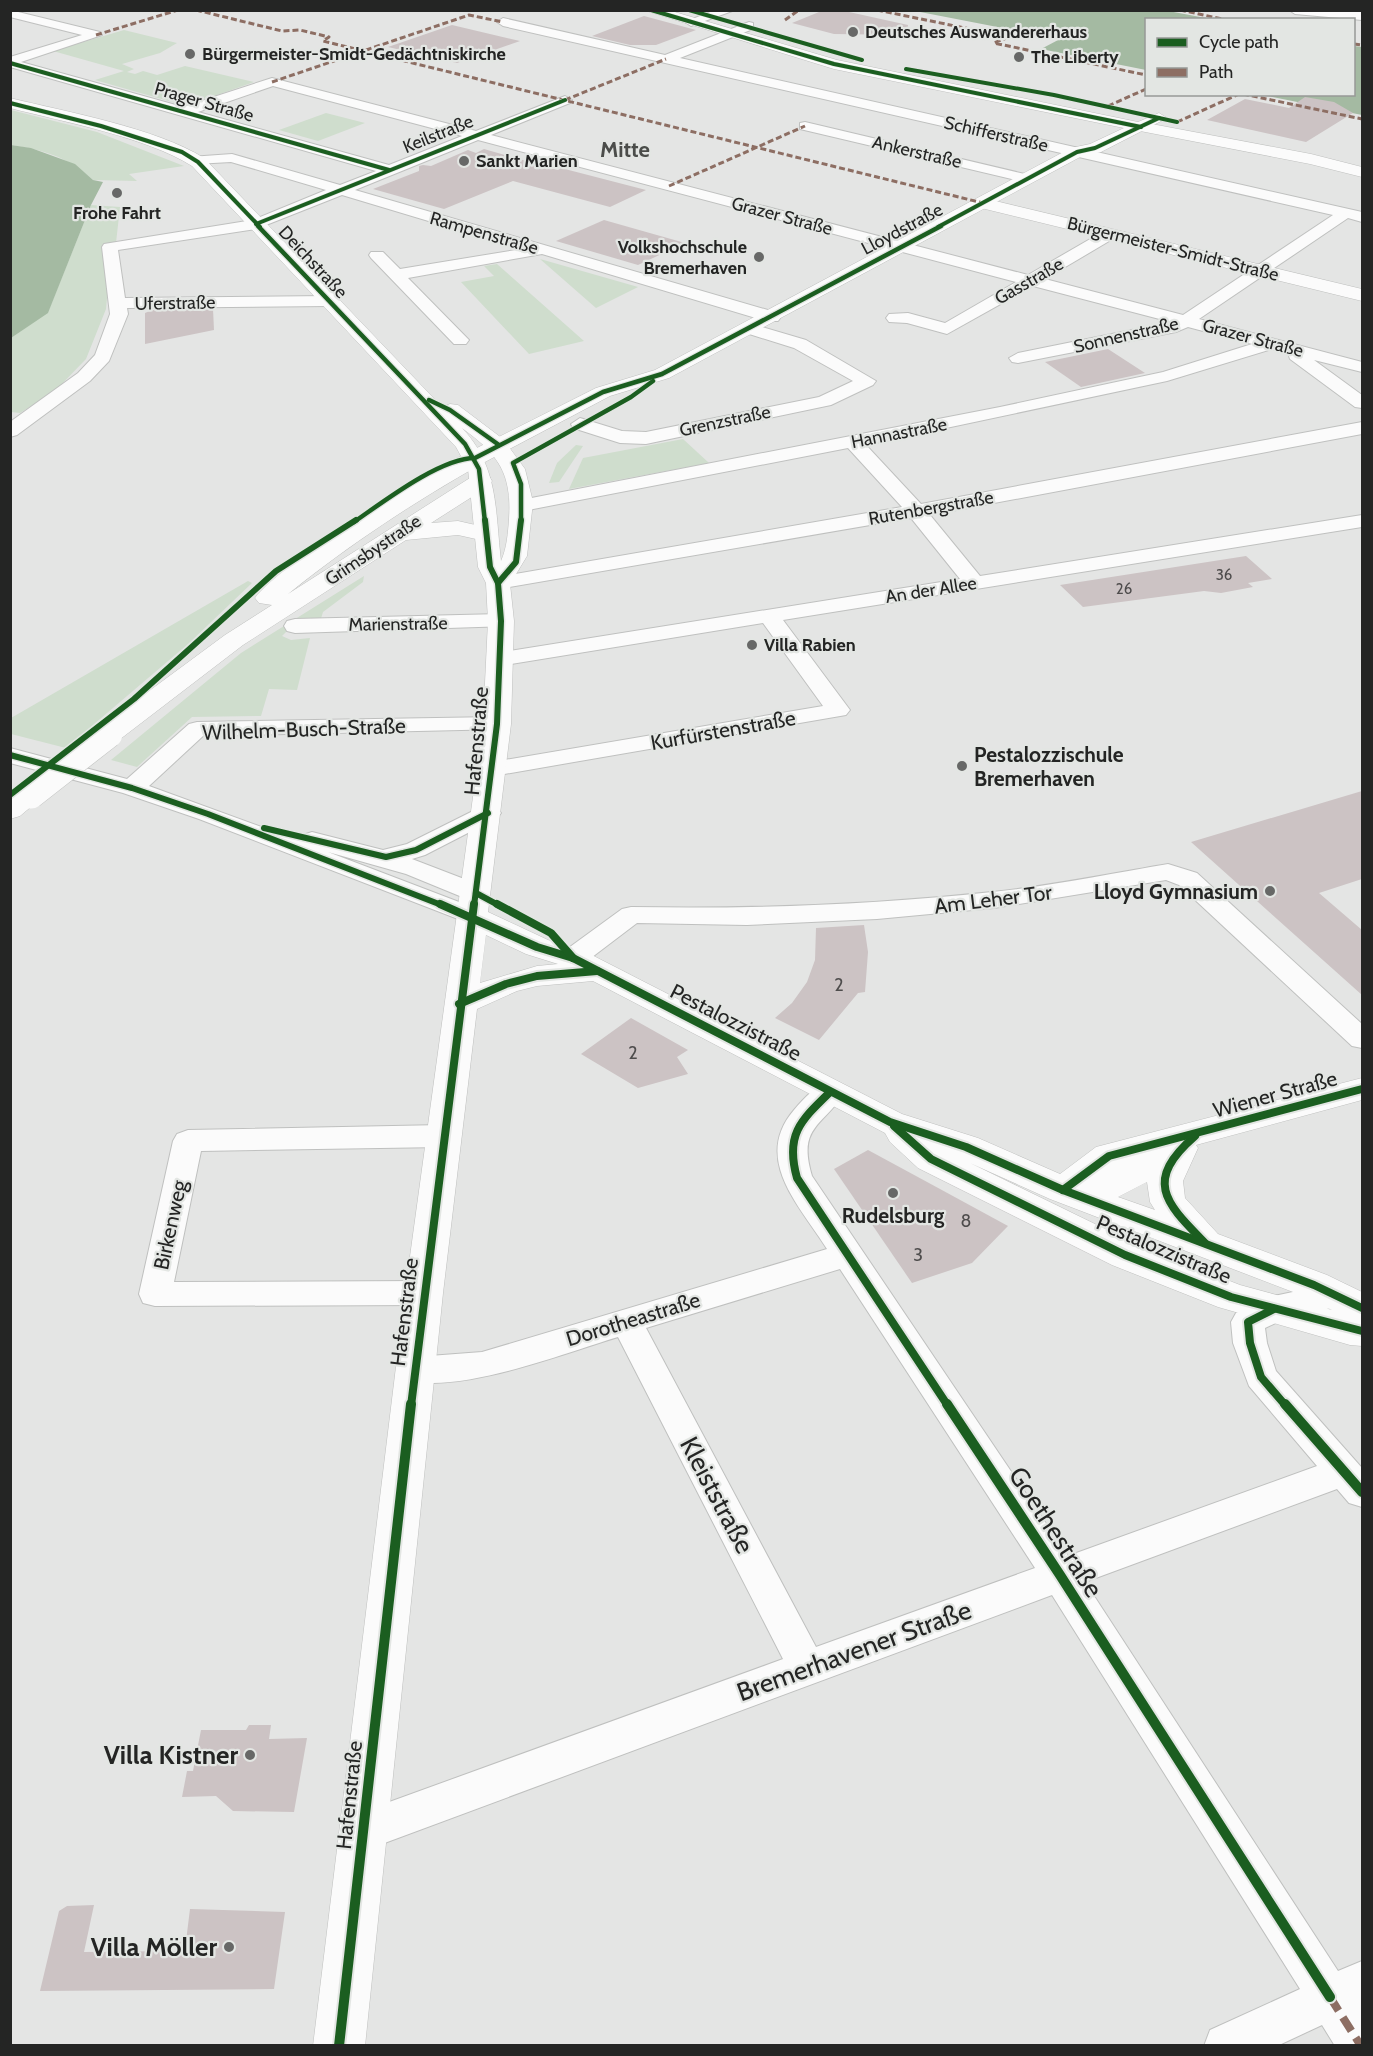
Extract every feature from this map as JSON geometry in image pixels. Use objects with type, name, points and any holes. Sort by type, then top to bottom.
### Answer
[{"type":"main road","points":[[651,10],[690,16],[716,13],[804,46],[1362,172]]},
{"type":"main road","points":[[690,16],[728,33],[834,64],[1118,122],[1137,120]]},
{"type":"main road","name":"Deichstraße","points":[[10,103],[101,126],[182,152],[195,160],[418,395],[478,469]]},
{"type":"main road","name":"Lloydstraße","points":[[506,454],[555,418],[603,392],[662,374],[752,329],[1077,152],[1095,148],[1137,120],[1159,118],[1269,145],[1311,159]]},
{"type":"main road","name":"Lloydstraße","points":[[1077,152],[1077,145],[1118,122]]},
{"type":"main road","name":"Bürgermeister-Smidt-Straße","points":[[984,203],[1362,296]]},
{"type":"main road","name":"Lloydstraße","points":[[506,454],[580,424],[639,392],[662,374]]},
{"type":"main road","name":"Deichstraße","points":[[418,395],[450,410],[506,454]]},
{"type":"main road","points":[[498,583],[516,562],[523,505],[521,484],[506,454]]},
{"type":"main road","name":"Grimsbystraße","points":[[234,640],[254,612],[276,590],[334,545],[412,494],[478,469],[506,454]]},
{"type":"main road","name":"Grimsbystraße","points":[[10,810],[234,640],[397,534],[478,469]]},
{"type":"main road","name":"Hafenstraße","points":[[339,2046],[424,1293],[459,1004],[488,813],[497,724],[501,621],[498,583],[490,567],[485,534],[478,469]]},
{"type":"main road","points":[[397,534],[458,528],[485,534]]},
{"type":"main road","name":"Pestalozzistraße","points":[[473,904],[537,947],[585,964],[890,1122],[966,1147],[1063,1190],[1349,1301]]},
{"type":"main road","points":[[459,1004],[506,984],[585,964]]},
{"type":"main road","name":"Wiener Straße","points":[[980,1183],[1022,1190],[1107,1187],[1152,1166],[1189,1141],[1362,1089]]},
{"type":"main road","name":"Pestalozzistraße","points":[[890,1122],[930,1159],[1096,1240],[1231,1297],[1362,1331]]},
{"type":"main road","points":[[1189,1141],[1165,1181],[1168,1202],[1207,1245]]},
{"type":"main road","points":[[1063,1190],[1096,1240]]},
{"type":"street","points":[[1295,10],[1362,16]]},
{"type":"street","points":[[10,13],[96,35],[10,62]]},
{"type":"street","name":"Schifferstraße","points":[[502,22],[1354,215]]},
{"type":"street","points":[[666,59],[728,33],[749,27]]},
{"type":"street","name":"Prager Straße","points":[[10,62],[389,170]]},
{"type":"street","name":"Grazer Straße","points":[[183,112],[272,82],[1362,367]]},
{"type":"street","name":"Keilstraße","points":[[256,224],[565,100]]},
{"type":"street","name":"Ankerstraße","points":[[857,103],[805,126],[1029,179]]},
{"type":"street","name":"Rampenstraße","points":[[195,160],[232,158],[772,317]]},
{"type":"street","name":"Sonnenstraße","points":[[1018,358],[1176,327],[1261,271],[1354,215]]},
{"type":"street","name":"Uferstraße","points":[[256,224],[110,247],[118,303],[329,301]]},
{"type":"street","name":"Gasstraße","points":[[895,318],[908,318],[947,329],[1110,234]]},
{"type":"street","points":[[396,275],[542,250]]},
{"type":"street","points":[[376,255],[460,340]]},
{"type":"street","points":[[10,431],[94,368],[103,357],[119,314],[118,303]]},
{"type":"street","name":"Grenzstraße","points":[[580,424],[620,437],[646,438],[824,401],[867,381],[800,344],[752,329]]},
{"type":"street","points":[[1277,344],[1362,403]]},
{"type":"street","name":"Hannastraße","points":[[523,505],[853,442],[1167,376],[1277,344]]},
{"type":"street","name":"Rutenbergstraße","points":[[498,583],[916,511],[1362,429]]},
{"type":"street","points":[[853,442],[916,511],[975,583]]},
{"type":"street","name":"An der Allee","points":[[500,659],[1362,521]]},
{"type":"street","name":"Kurfürstenstraße","points":[[493,769],[838,710],[769,616]]},
{"type":"street","name":"Marienstraße","points":[[296,626],[501,621]]},
{"type":"street","name":"Wilhelm-Busch-Straße","points":[[132,788],[196,729],[497,724]]},
{"type":"street","points":[[10,755],[132,788],[473,904]]},
{"type":"street","points":[[386,857],[416,850],[488,813]]},
{"type":"street","points":[[208,814],[386,857],[431,872],[473,904]]},
{"type":"street","name":"Am Leher Tor","points":[[585,964],[631,915],[813,915],[930,907],[1049,892],[1168,872],[1188,879],[1362,1039]]},
{"type":"street","name":"Goethestraße","points":[[830,1092],[798,1123],[791,1150],[797,1178],[1060,1575],[1346,1990],[1361,2046]]},
{"type":"street","name":"Birkenweg","points":[[424,1293],[155,1294],[188,1141],[443,1136]]},
{"type":"street","name":"Dorotheastraße","points":[[416,1370],[482,1365],[848,1255]]},
{"type":"street","name":"Pestalozzistraße","points":[[1349,1301],[1274,1309],[1248,1322],[1250,1343],[1261,1377],[1353,1481]]},
{"type":"street","name":"Kleiststraße","points":[[626,1321],[807,1668]]},
{"type":"street","name":"Bremerhavener Straße","points":[[363,1831],[1060,1575],[1353,1481]]},
{"type":"street","points":[[1226,2046],[1346,1990]]},
{"type":"shaded area","points":[[1163,10],[1206,18],[1145,18],[1145,70],[1041,49],[1060,39],[915,11]]},
{"type":"shaded area","points":[[124,30],[177,43],[160,53],[122,64],[134,69],[127,72],[135,74],[143,71],[157,75],[185,66],[254,82],[186,106],[95,80],[124,71],[53,51]]},
{"type":"shaded area","points":[[1355,46],[1362,47],[1362,115],[1268,96],[1355,96]]},
{"type":"shaded area","points":[[11,110],[97,132],[184,166],[129,174],[137,181],[93,180],[65,160],[34,149],[11,145]]},
{"type":"shaded area","points":[[326,113],[365,123],[318,141],[279,130]]},
{"type":"shaded area","points":[[11,145],[31,148],[75,164],[93,180],[103,182],[91,205],[48,313],[11,338]]},
{"type":"shaded area","points":[[91,205],[120,207],[116,243],[102,245],[108,287],[106,309],[86,359],[55,391],[20,413],[11,412],[11,338],[48,312]]},
{"type":"shaded area","points":[[540,259],[638,287],[596,308]]},
{"type":"shaded area","points":[[497,264],[584,341],[529,354],[461,282],[494,276],[484,266]]},
{"type":"shaded area","points":[[683,439],[709,463],[569,489],[583,458]]},
{"type":"shaded area","points":[[576,445],[583,446],[559,482],[549,483],[557,463]]},
{"type":"shaded area","points":[[364,576],[363,582],[323,612],[320,622],[293,625],[282,636],[291,640],[310,638],[297,690],[269,689],[261,716],[192,717],[137,767],[111,760],[241,653]]},
{"type":"shaded area","points":[[248,581],[252,583],[188,644],[66,748],[11,734],[11,718]]},
{"type":"building","points":[[824,10],[840,10],[908,25],[907,35],[834,34],[792,23]]},
{"type":"building","points":[[644,16],[696,30],[656,45],[630,45],[592,36]]},
{"type":"building","points":[[452,25],[520,41],[457,63],[388,47]]},
{"type":"building","points":[[1305,97],[1334,102],[1353,113],[1306,142],[1207,120],[1245,99],[1289,108]]},
{"type":"building","points":[[484,149],[558,170],[561,168],[646,190],[610,207],[513,181],[444,209],[373,189],[419,171],[419,166],[431,166],[468,150],[476,153]]},
{"type":"building","points":[[604,220],[685,243],[638,265],[556,241]]},
{"type":"building","points":[[213,309],[214,330],[145,344],[145,313],[152,310]]},
{"type":"building","points":[[1108,349],[1145,373],[1081,387],[1045,362]]},
{"type":"building","points":[[1246,556],[1272,579],[1248,583],[1253,587],[1221,593],[1204,591],[1083,607],[1060,585]]},
{"type":"building","name":"Lloyd Gymnasium","points":[[1362,791],[1362,879],[1319,893],[1362,930],[1362,995],[1191,842]]},
{"type":"building","points":[[864,925],[868,952],[865,992],[858,993],[819,1040],[775,1018],[792,1003],[807,982],[815,960],[816,928]]},
{"type":"building","points":[[631,1018],[688,1050],[677,1057],[688,1074],[638,1088],[581,1054]]},
{"type":"building","points":[[868,1150],[1008,1226],[972,1263],[912,1283],[834,1169]]},
{"type":"building","name":"Villa Kistner","points":[[249,1725],[271,1725],[269,1739],[307,1738],[294,1812],[233,1811],[216,1796],[182,1797],[187,1771],[193,1771],[201,1730],[246,1730]]},
{"type":"building","name":"Villa Möller","points":[[94,1905],[84,1952],[177,1951],[179,1942],[186,1941],[190,1909],[285,1912],[274,1989],[40,1991],[59,1911],[67,1906]]},
{"type":"marked path","points":[[96,35],[178,10]]},
{"type":"marked path","points":[[196,10],[282,31],[300,30],[329,37],[323,41],[983,203]]},
{"type":"marked path","points":[[785,20],[799,10]]},
{"type":"marked path","points":[[877,10],[1009,37],[994,43],[1145,75]]},
{"type":"marked path","points":[[1180,10],[1218,18]]},
{"type":"marked path","points":[[272,82],[469,15],[503,22]]},
{"type":"marked path","points":[[1355,44],[1362,45]]},
{"type":"marked path","points":[[565,100],[666,59]]},
{"type":"marked path","points":[[1108,106],[1145,89]]},
{"type":"marked path","points":[[1177,122],[1235,96]]},
{"type":"marked path","points":[[1253,96],[1362,119]]},
{"type":"marked path","points":[[669,186],[805,126]]},
{"type":"marked path","points":[[1330,1997],[1361,2046]]},
{"type":"cycle path","points":[[651,10],[834,64],[1141,127]]},
{"type":"cycle path","points":[[689,10],[862,60]]},
{"type":"cycle path","points":[[10,63],[389,170]]},
{"type":"cycle path","points":[[906,69],[1054,95],[1177,122]]},
{"type":"cycle path","points":[[256,224],[565,100]]},
{"type":"cycle path","points":[[10,103],[101,126],[182,152],[198,162],[465,444],[479,469],[490,567],[498,583],[501,621],[497,724],[424,1293],[339,2046]]},
{"type":"cycle path","points":[[10,795],[134,699],[276,571],[315,548],[399,491],[459,458],[475,458],[603,392],[662,374],[1077,152],[1095,148],[1159,118]]},
{"type":"cycle path","points":[[498,583],[516,562],[523,505],[521,484],[513,463],[631,397],[653,381]]},
{"type":"cycle path","points":[[429,400],[450,410],[499,445]]},
{"type":"cycle path","points":[[10,755],[132,788],[208,814],[471,916],[537,947],[573,958],[890,1122],[966,1147],[1063,1190],[1314,1285],[1362,1308]]},
{"type":"cycle path","points":[[264,828],[386,857],[416,850],[488,813]]},
{"type":"cycle path","points":[[476,893],[551,933],[573,958]]},
{"type":"cycle path","points":[[459,1004],[506,984],[537,976],[597,971]]},
{"type":"cycle path","points":[[1063,1190],[1109,1156],[1362,1089]]},
{"type":"cycle path","points":[[830,1092],[810,1111],[793,1139],[791,1150],[797,1178],[1060,1575],[1330,1997]]},
{"type":"cycle path","points":[[894,1126],[931,1159],[1125,1255],[1231,1297],[1350,1330],[1362,1331]]},
{"type":"cycle path","points":[[1195,1136],[1176,1156],[1165,1183],[1170,1206],[1205,1243]]},
{"type":"cycle path","points":[[1274,1309],[1248,1322],[1250,1343],[1261,1377],[1362,1492]]},
{"type":"place","name":"Deutsches Auswandererhaus","points":[[853,32]]},
{"type":"place","name":"Bürgermeister-Smidt-Gedächtniskirche","points":[[190,54]]},
{"type":"place","name":"The Liberty","points":[[1019,57]]},
{"type":"place","name":"Sankt Marien","points":[[464,161]]},
{"type":"place","name":"Frohe Fahrt","points":[[117,193]]},
{"type":"place","name":"Volkshochschule Bremerhaven","points":[[759,257]]},
{"type":"place","name":"Villa Rabien","points":[[752,645]]},
{"type":"place","name":"Pestalozzischule Bremerhaven","points":[[962,766]]},
{"type":"place","name":"Lloyd Gymnasium","points":[[1270,891]]},
{"type":"place","name":"Rudelsburg","points":[[893,1193]]},
{"type":"place","name":"Villa Kistner","points":[[250,1755]]},
{"type":"place","name":"Villa Möller","points":[[229,1947]]},
{"type":"district","name":"Mitte","points":[[625,149]]}]
